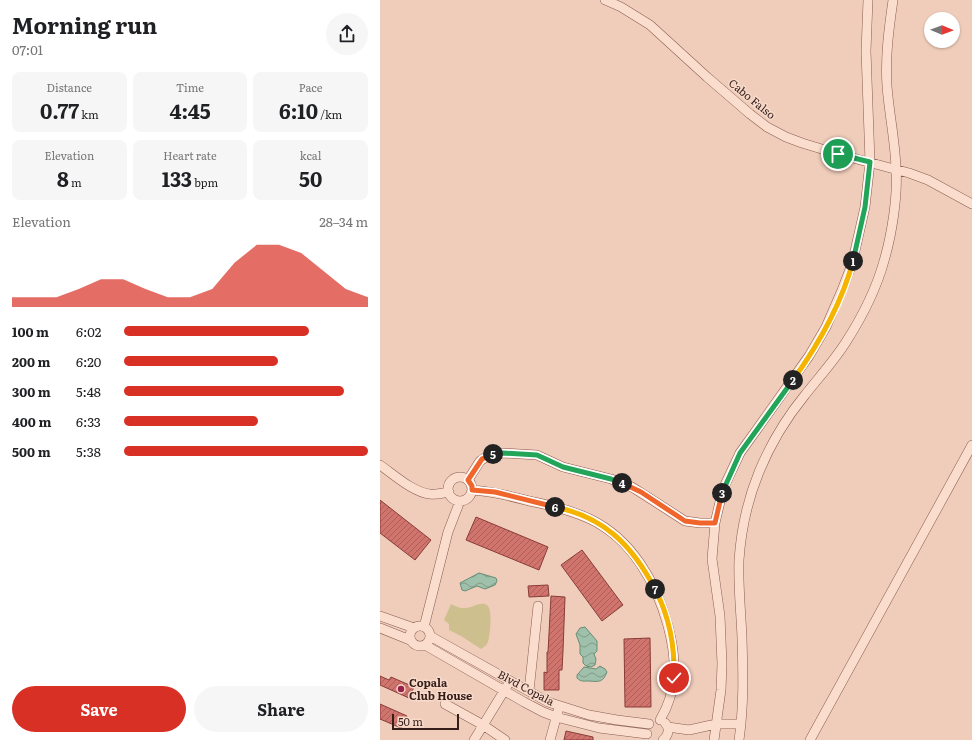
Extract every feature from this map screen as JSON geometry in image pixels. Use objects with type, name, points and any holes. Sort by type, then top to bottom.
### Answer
[{"type":"street","name":"Cabo Falso","points":[[605,0],[621,7],[650,25],[707,77],[767,127],[802,143],[896,169],[928,180],[972,204]]},
{"type":"street","points":[[714,740],[721,690],[722,664],[720,616],[712,559],[715,523],[723,488],[740,453],[810,356],[826,327],[852,264],[865,207],[870,162],[866,51],[868,0]]},
{"type":"street","points":[[739,740],[743,688],[739,586],[740,558],[750,498],[759,472],[786,421],[804,395],[826,370],[846,343],[862,315],[874,288],[886,254],[894,202],[896,169],[887,85],[888,42],[893,0]]},
{"type":"street","points":[[810,740],[972,444]]},
{"type":"street","points":[[468,480],[480,461],[490,455],[503,453],[537,455],[563,467],[611,479],[627,485],[641,492],[685,521],[715,523]]},
{"type":"street","points":[[380,465],[408,485],[424,493],[433,495],[449,492]]},
{"type":"street","points":[[461,477],[468,480],[472,486],[470,497],[460,501],[453,498],[449,492],[450,485],[454,479],[461,477]]},
{"type":"street","points":[[472,490],[495,492],[559,507],[577,514],[605,528],[619,538],[636,557],[657,593],[664,612],[674,650],[672,691],[667,708],[660,720]]},
{"type":"street","points":[[410,640],[410,633],[414,628],[417,626],[424,627],[448,532],[460,501]]},
{"type":"street","points":[[529,691],[538,606]]},
{"type":"street","points":[[380,616],[414,628]]},
{"type":"street","name":"Blvd Copala","points":[[424,627],[429,632],[430,636],[548,702],[590,715],[649,724]]},
{"type":"street","name":"Blvd Copala","points":[[380,628],[410,640],[415,645],[425,645],[524,702],[556,717],[599,728],[650,737]]},
{"type":"street","points":[[425,645],[430,636]]},
{"type":"street","points":[[474,740],[510,681]]},
{"type":"street","points":[[445,704],[483,725],[505,740]]},
{"type":"street","points":[[550,740],[559,706]]},
{"type":"street","points":[[650,737],[647,727],[652,721],[660,720],[663,721],[668,727],[689,730],[716,724],[741,724]]},
{"type":"street","points":[[667,739],[668,727]]},
{"type":"shaded area","points":[[451,604],[464,608],[479,604],[485,604],[489,607],[490,629],[488,642],[484,647],[481,649],[449,630],[449,624],[444,620]]},
{"type":"water","points":[[479,573],[496,578],[497,581],[495,585],[485,589],[477,586],[465,591],[462,590],[460,583]]},
{"type":"water","points":[[585,627],[597,641],[597,651],[594,654],[596,659],[595,665],[591,667],[586,666],[583,663],[583,657],[580,654],[580,645],[576,634],[580,628]]},
{"type":"water","points":[[600,666],[607,672],[601,681],[583,681],[577,678],[577,675],[584,667],[596,669]]},
{"type":"building","points":[[380,500],[431,540],[415,560],[380,533]]},
{"type":"building","points":[[476,517],[548,547],[539,570],[466,540]]},
{"type":"building","points":[[582,550],[623,605],[602,621],[561,565]]},
{"type":"building","points":[[548,585],[549,596],[529,597],[528,586]]},
{"type":"building","points":[[551,596],[565,597],[562,670],[559,670],[559,690],[544,690],[544,672],[547,673]]},
{"type":"building","points":[[650,638],[651,707],[625,707],[624,639]]},
{"type":"building","name":"Copala Club House","points":[[380,676],[389,680],[391,677],[414,687],[409,698],[380,685]]},
{"type":"building","name":"Copala Club House","points":[[380,704],[407,716],[401,728],[380,719]]},
{"type":"building","points":[[566,731],[593,737],[593,740],[564,740]]},
{"type":"place","name":"Copala Club House","points":[[401,689]]},
{"type":"route","points":[[674,678],[674,650],[664,612],[657,593],[636,557],[619,538],[590,520],[559,507],[519,499],[495,492],[472,490],[472,486],[468,480],[480,461],[490,455],[503,453],[537,455],[563,467],[611,479],[641,492],[685,521],[715,523],[723,488],[740,453],[810,356],[826,327],[852,264],[865,207],[870,162],[838,154]]}]
